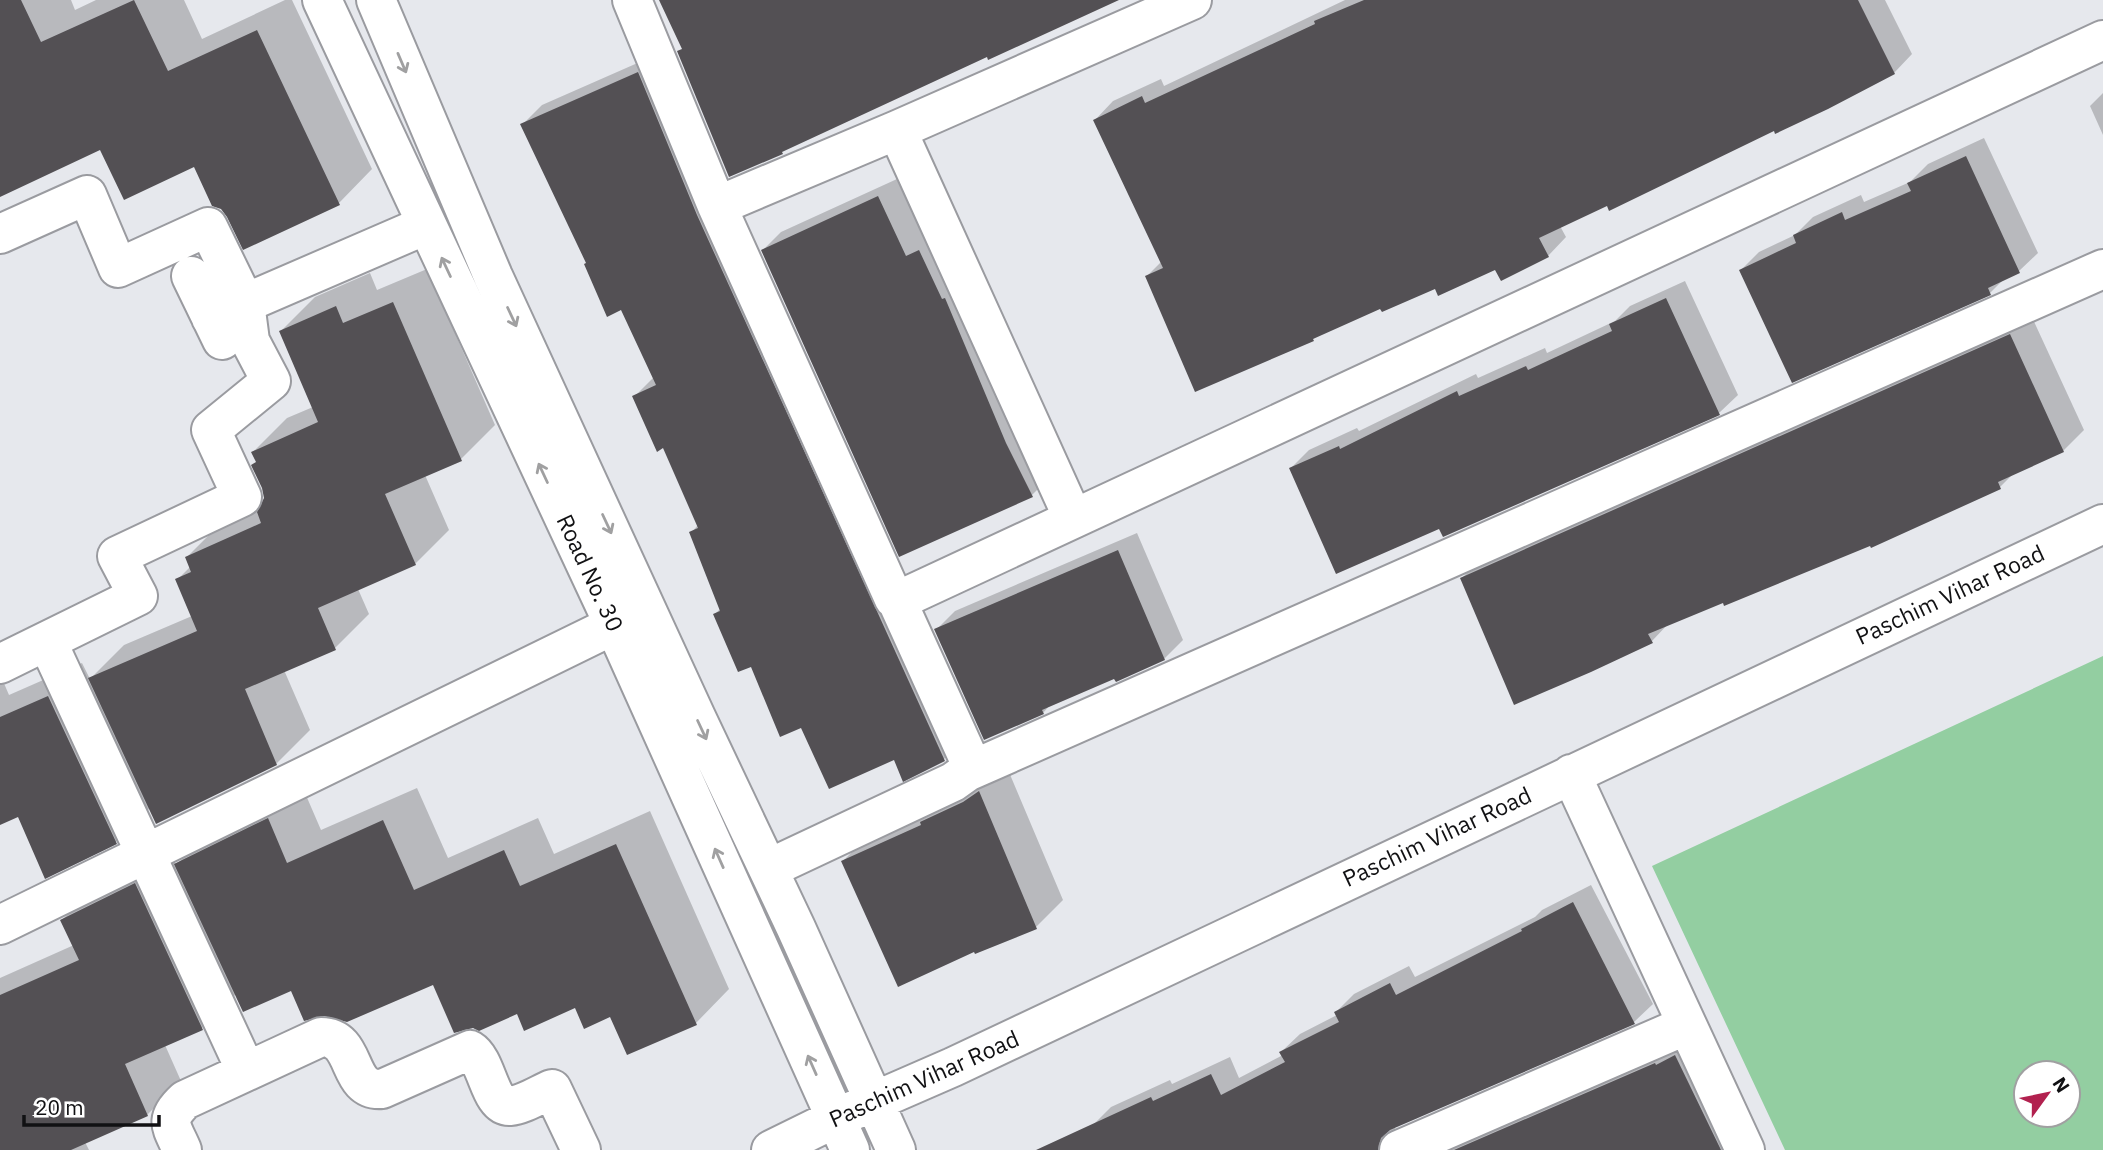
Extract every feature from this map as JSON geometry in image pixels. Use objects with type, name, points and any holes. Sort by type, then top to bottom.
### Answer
[{"type":"street","name":"Road No. 30","points":[[322,0],[614,625],[843,1134]]},
{"type":"street","name":"Road No. 30","points":[[376,0],[493,276],[896,1150]]},
{"type":"street","points":[[632,0],[717,205],[967,753],[967,772]]},
{"type":"street","points":[[717,205],[897,130],[1192,0]]},
{"type":"street","points":[[897,601],[2103,40]]},
{"type":"street","points":[[897,130],[1073,517]]},
{"type":"street","points":[[0,234],[87,195],[118,268],[208,227],[246,303],[250,341],[271,381],[211,430],[242,497],[117,556],[138,596],[0,664]]},
{"type":"street","points":[[211,318],[426,225]]},
{"type":"street","points":[[768,869],[953,782],[967,772],[2103,269]]},
{"type":"street","points":[[191,276],[240,379]]},
{"type":"street","name":"Paschim Vihar Road","points":[[771,1150],[843,1134],[874,1101],[953,1067],[2103,524]]},
{"type":"street","points":[[0,925],[614,625]]},
{"type":"street","points":[[47,641],[246,1071]]},
{"type":"street","points":[[1571,774],[1745,1150]]},
{"type":"street","points":[[1399,1150],[1687,1025]]},
{"type":"street","points":[[183,1150],[171,1125],[172,1113],[185,1100],[321,1037],[328,1037],[343,1046],[363,1084],[374,1090],[382,1089],[470,1050],[477,1054],[495,1097],[501,1104],[511,1106],[552,1089],[581,1150]]},
{"type":"green space","points":[[2103,656],[2103,1150],[1785,1150],[1652,866]]},
{"type":"building","points":[[0,0],[21,0],[41,42],[134,0],[168,71],[257,30],[340,205],[243,250],[227,217],[221,209],[212,206],[194,167],[124,200],[100,150],[0,197]]},
{"type":"building","points":[[659,0],[1119,0],[988,60],[987,57],[729,177],[677,51],[682,49]]},
{"type":"building","points":[[1364,0],[1858,0],[1895,74],[1828,109],[1775,134],[1774,131],[1609,211],[1607,206],[1539,238],[1549,257],[1501,281],[1495,270],[1438,296],[1435,289],[1382,312],[1380,309],[1313,339],[1314,341],[1195,392],[1145,276],[1163,268],[1093,120],[1142,96],[1145,103],[1315,24],[1314,21]]},
{"type":"building","points":[[638,72],[697,215],[945,761],[903,782],[894,760],[829,789],[801,728],[780,737],[751,667],[738,672],[713,614],[720,611],[689,532],[698,528],[663,448],[657,452],[632,396],[656,385],[621,310],[607,317],[584,264],[586,263],[520,124]]},
{"type":"building","points":[[1966,156],[2020,273],[1988,288],[1991,295],[1792,383],[1739,270],[1796,243],[1793,235],[1842,212],[1845,220],[1911,191],[1907,183]]},
{"type":"building","points":[[878,196],[906,256],[919,250],[942,299],[945,298],[1006,443],[1033,497],[899,557],[761,250]]},
{"type":"building","points":[[1666,298],[1720,415],[1443,537],[1439,529],[1336,574],[1289,468],[1339,446],[1340,449],[1457,391],[1459,396],[1526,366],[1528,370],[1612,331],[1609,324]]},
{"type":"building","points":[[393,302],[462,461],[385,494],[416,565],[318,608],[336,650],[245,689],[277,765],[156,824],[88,678],[197,631],[175,579],[191,572],[185,557],[261,523],[257,512],[264,498],[251,465],[256,462],[251,452],[318,422],[279,331],[336,306],[343,323]]},
{"type":"building","points":[[2010,334],[2064,452],[1998,482],[2001,489],[1871,548],[1870,546],[1648,634],[1653,643],[1514,705],[1460,578]]},
{"type":"building","points":[[1118,550],[1165,660],[1042,710],[1044,714],[984,740],[934,629]]},
{"type":"building","points":[[48,696],[117,844],[45,879],[18,817],[0,825],[0,717]]},
{"type":"building","points":[[979,791],[1037,929],[975,954],[974,952],[898,987],[841,861],[921,825],[920,822],[963,802]]},
{"type":"building","points":[[268,818],[287,863],[383,820],[414,890],[504,850],[520,886],[616,844],[697,1025],[627,1055],[610,1017],[584,1029],[575,1008],[524,1031],[517,1014],[479,1031],[473,1028],[454,1033],[433,985],[347,1022],[324,1016],[304,1021],[291,991],[243,1012],[174,864]]},
{"type":"building","points":[[135,883],[203,1030],[125,1064],[148,1116],[71,1150],[0,1150],[0,995],[79,960],[60,920]]},
{"type":"building","points":[[1573,902],[1635,1024],[1390,1130],[1381,1138],[1378,1150],[1036,1150],[1151,1097],[1153,1101],[1211,1074],[1221,1095],[1285,1062],[1279,1052],[1339,1022],[1334,1012],[1390,983],[1396,995]]},
{"type":"building","points":[[1675,1055],[1721,1150],[1454,1150],[1655,1063],[1656,1065]]}]
